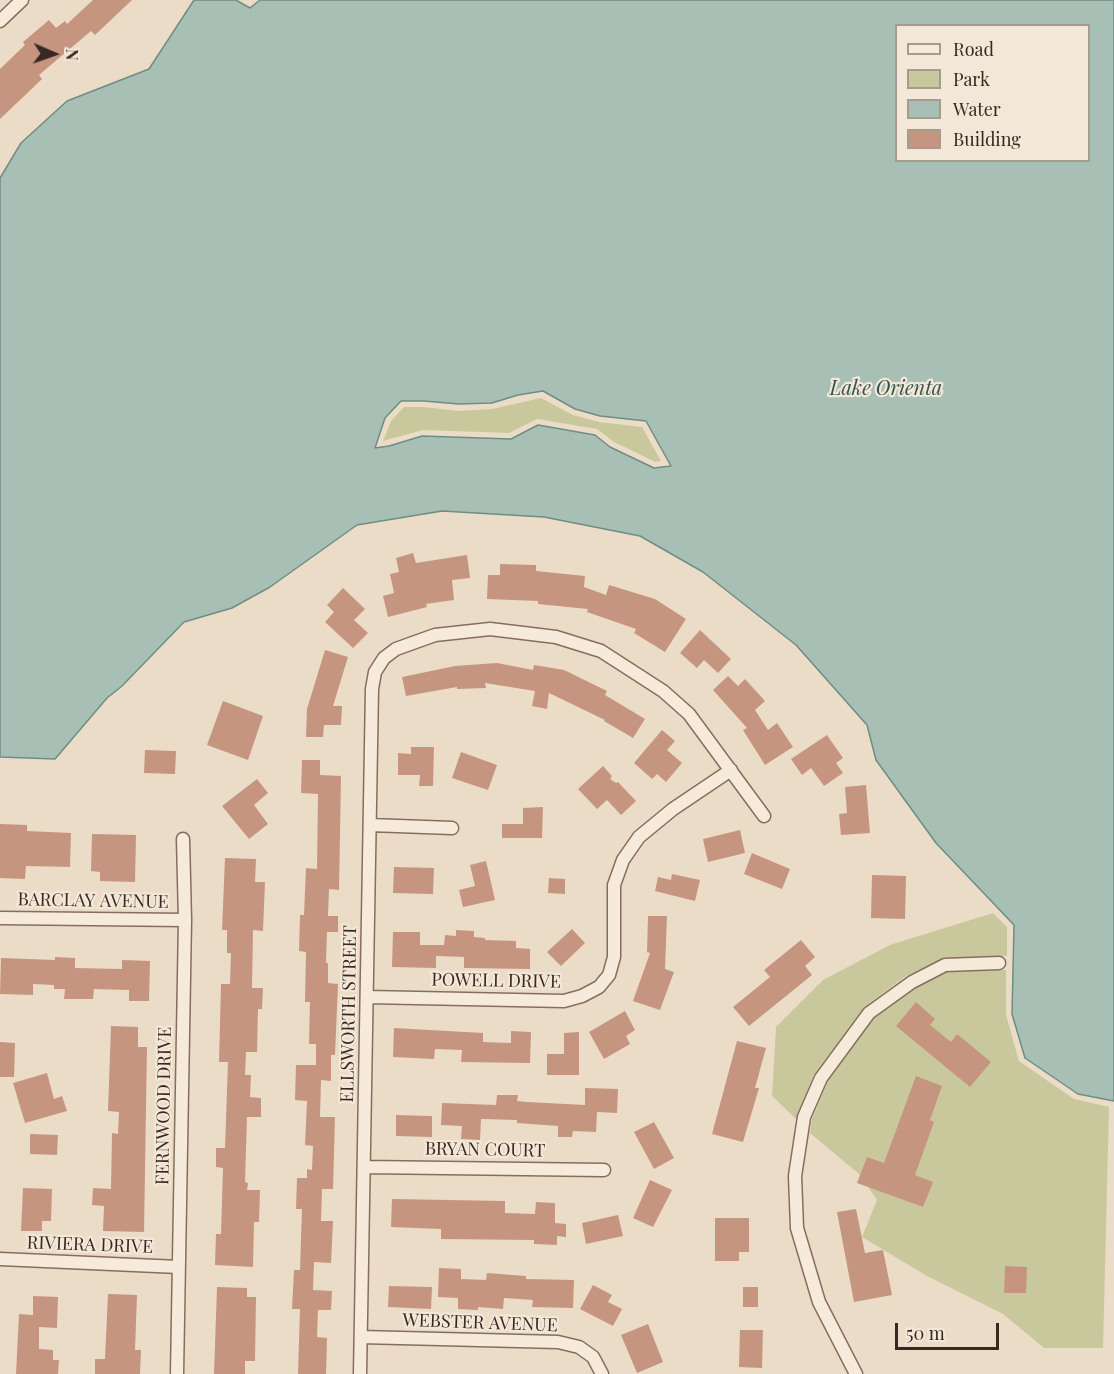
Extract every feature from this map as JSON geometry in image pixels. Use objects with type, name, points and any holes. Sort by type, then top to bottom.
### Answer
[{"type":"street","points":[[0,21],[22,0]]},
{"type":"street","name":"ELLSWORTH STREET","points":[[360,1374],[372,689],[375,672],[384,658],[396,649],[435,635],[490,628],[556,637],[601,651],[663,691],[689,714],[731,770]]},
{"type":"street","points":[[731,770],[764,816]]},
{"type":"street","name":"POWELL DRIVE","points":[[367,997],[564,1001],[582,996],[599,987],[609,975],[614,957],[614,885],[623,860],[639,837],[674,809],[731,770]]},
{"type":"street","points":[[370,825],[452,828]]},
{"type":"street","name":"FERNWOOD DRIVE","points":[[177,1374],[185,920],[183,839]]},
{"type":"street","name":"BARCLAY AVENUE","points":[[0,918],[185,920]]},
{"type":"street","points":[[856,1374],[819,1302],[797,1228],[795,1176],[804,1117],[821,1078],[869,1013],[912,981],[945,965],[999,963]]},
{"type":"street","name":"BRYAN COURT","points":[[365,1167],[604,1170]]},
{"type":"street","name":"RIVIERA DRIVE","points":[[0,1259],[179,1267]]},
{"type":"street","name":"WEBSTER AVENUE","points":[[361,1337],[558,1342],[579,1347],[593,1357],[602,1374]]},
{"type":"green space","points":[[541,398],[573,415],[599,422],[642,427],[661,461],[655,462],[614,442],[597,429],[537,419],[509,433],[423,430],[383,441],[391,421],[404,407],[459,411],[492,409]]},
{"type":"green space","points":[[993,913],[1007,927],[1007,956],[944,958],[906,976],[864,1007],[814,1074],[796,1119],[772,1096],[776,1027],[823,980],[890,945]]},
{"type":"green space","points":[[1006,970],[1006,1015],[1019,1061],[1074,1099],[1109,1107],[1103,1348],[1044,1348],[1003,1314],[927,1276],[862,1237],[877,1200],[859,1174],[810,1133],[812,1119],[828,1081],[875,1017],[916,987],[947,972]]},
{"type":"water","name":"Lake Orienta","points":[[194,0],[236,0],[250,8],[260,0],[1114,0],[1114,1101],[1078,1094],[1025,1058],[1012,1014],[1014,925],[936,843],[876,760],[867,725],[796,645],[703,572],[640,536],[544,517],[442,511],[357,525],[270,587],[232,608],[184,622],[122,686],[107,698],[55,759],[0,757],[0,178],[21,143],[67,101],[149,69]],"holes":[[[543,391],[575,409],[600,416],[646,421],[671,466],[654,468],[610,447],[595,435],[538,425],[511,439],[422,436],[375,448],[385,418],[401,401],[492,403],[518,395]]]},
{"type":"building","points":[[93,0],[132,0],[95,35],[91,31],[39,75],[42,79],[0,119],[0,69],[25,45],[23,42],[49,20],[56,28],[65,21],[67,24]]},
{"type":"building","points":[[413,553],[416,563],[467,555],[470,578],[452,580],[454,600],[426,604],[427,607],[388,617],[383,596],[394,593],[390,574],[399,572],[396,558]]},
{"type":"building","points":[[500,564],[536,565],[536,571],[585,576],[584,587],[606,595],[609,585],[655,599],[686,619],[665,652],[634,633],[636,629],[587,612],[588,609],[538,604],[538,601],[487,599],[488,575],[500,575]]},
{"type":"building","points":[[343,588],[365,609],[354,620],[368,633],[353,648],[325,622],[334,612],[327,605]]},
{"type":"building","points":[[700,630],[731,659],[718,673],[704,660],[697,668],[680,653]]},
{"type":"building","points":[[325,650],[348,657],[333,706],[342,706],[341,725],[324,725],[323,737],[306,737],[307,709]]},
{"type":"building","points":[[497,663],[533,670],[534,665],[564,670],[607,691],[605,695],[645,719],[633,738],[605,720],[549,693],[547,709],[532,706],[535,691],[485,683],[486,688],[457,689],[457,687],[406,696],[402,677],[455,666]]},
{"type":"building","points":[[728,676],[738,686],[745,679],[765,701],[755,710],[768,730],[777,723],[793,747],[765,765],[743,730],[747,728],[713,690]]},
{"type":"building","points":[[223,701],[263,716],[248,760],[207,745]]},
{"type":"building","points":[[662,730],[675,741],[667,750],[682,763],[666,782],[657,774],[652,779],[634,763]]},
{"type":"building","points":[[827,735],[843,758],[836,763],[843,773],[824,786],[811,768],[802,775],[791,759]]},
{"type":"building","points":[[411,747],[434,747],[433,786],[419,786],[420,775],[398,775],[398,753],[411,754]]},
{"type":"building","points":[[145,750],[176,751],[175,774],[144,773]]},
{"type":"building","points":[[461,752],[497,765],[488,790],[452,778]]},
{"type":"building","points":[[302,760],[320,760],[320,775],[341,776],[339,890],[329,889],[328,916],[338,916],[338,932],[327,932],[326,963],[328,963],[328,983],[338,984],[335,1055],[331,1055],[331,1081],[321,1080],[320,1117],[335,1117],[333,1189],[322,1189],[321,1221],[333,1221],[331,1263],[314,1262],[313,1290],[332,1291],[331,1310],[318,1310],[317,1337],[327,1338],[326,1374],[298,1374],[300,1309],[292,1309],[294,1270],[300,1270],[302,1209],[296,1209],[297,1178],[307,1178],[307,1169],[312,1170],[313,1146],[305,1145],[307,1101],[295,1100],[296,1065],[316,1065],[316,1044],[309,1044],[310,1002],[305,1002],[306,952],[299,951],[300,915],[304,915],[306,868],[317,869],[318,794],[301,793]]},
{"type":"building","points":[[603,766],[612,776],[610,779],[618,782],[636,801],[621,815],[607,800],[597,809],[578,789]]},
{"type":"building","points":[[257,779],[268,793],[254,805],[268,824],[249,839],[222,806]]},
{"type":"building","points":[[866,785],[870,833],[841,835],[839,814],[847,813],[845,787]]},
{"type":"building","points":[[543,807],[542,838],[502,838],[502,824],[523,824],[523,808]]},
{"type":"building","points":[[0,824],[27,825],[27,831],[71,833],[70,867],[26,866],[25,879],[0,878]]},
{"type":"building","points":[[740,830],[745,853],[708,862],[703,839]]},
{"type":"building","points":[[92,834],[136,835],[135,882],[100,881],[100,872],[91,871]]},
{"type":"building","points":[[752,853],[790,869],[782,889],[744,874]]},
{"type":"building","points":[[225,858],[256,859],[255,882],[265,882],[263,931],[253,930],[252,988],[263,988],[262,1009],[258,1009],[257,1052],[246,1052],[245,1075],[251,1075],[250,1097],[261,1098],[261,1117],[247,1117],[245,1182],[248,1183],[247,1190],[260,1190],[259,1222],[254,1222],[253,1267],[215,1265],[216,1234],[221,1234],[223,1168],[216,1167],[216,1148],[225,1148],[228,1062],[219,1062],[221,984],[230,984],[231,953],[227,953],[227,930],[222,930]]},
{"type":"building","points":[[486,861],[495,900],[463,907],[459,890],[475,886],[470,865]]},
{"type":"building","points":[[394,867],[434,868],[433,894],[393,893]]},
{"type":"building","points":[[672,874],[700,880],[695,901],[655,891],[658,877],[671,880]]},
{"type":"building","points":[[872,875],[906,876],[905,919],[871,918]]},
{"type":"building","points":[[549,878],[565,879],[565,894],[548,893]]},
{"type":"building","points":[[648,916],[667,916],[665,969],[674,972],[660,1010],[633,1001],[650,953],[647,952]]},
{"type":"building","points":[[572,929],[585,943],[561,966],[547,952]]},
{"type":"building","points":[[456,930],[474,931],[474,937],[485,938],[485,940],[516,941],[516,948],[530,949],[530,969],[464,968],[464,957],[436,956],[436,968],[392,967],[393,932],[420,932],[420,945],[444,945],[445,935],[456,936]]},
{"type":"building","points":[[801,940],[815,957],[805,966],[812,975],[749,1026],[733,1007],[770,977],[764,970]]},
{"type":"building","points":[[55,957],[75,958],[75,968],[122,969],[122,960],[150,961],[149,1001],[129,1001],[129,990],[94,989],[93,999],[64,999],[65,989],[54,989],[54,985],[33,984],[33,995],[0,994],[1,958],[55,960]]},
{"type":"building","points":[[916,1002],[935,1019],[930,1025],[951,1042],[957,1034],[991,1062],[970,1087],[896,1026]]},
{"type":"building","points":[[625,1011],[635,1030],[626,1036],[630,1044],[604,1059],[589,1032]]},
{"type":"building","points":[[111,1026],[138,1027],[138,1047],[147,1047],[144,1232],[103,1231],[104,1206],[92,1205],[93,1188],[111,1189],[112,1133],[118,1134],[119,1112],[108,1111]]},
{"type":"building","points":[[394,1028],[483,1033],[483,1042],[511,1043],[511,1031],[531,1032],[530,1063],[461,1062],[462,1050],[435,1049],[434,1059],[393,1057]]},
{"type":"building","points":[[579,1032],[579,1075],[547,1075],[547,1054],[564,1054],[564,1033]]},
{"type":"building","points":[[737,1041],[766,1048],[755,1088],[759,1088],[743,1142],[712,1134]]},
{"type":"building","points":[[0,1042],[15,1043],[14,1077],[0,1077]]},
{"type":"building","points":[[47,1073],[54,1099],[62,1096],[67,1111],[25,1123],[13,1083]]},
{"type":"building","points":[[916,1076],[942,1086],[930,1120],[934,1122],[915,1175],[933,1182],[923,1207],[857,1183],[867,1157],[884,1163]]},
{"type":"building","points":[[585,1088],[618,1089],[617,1113],[597,1112],[596,1132],[573,1131],[572,1137],[558,1137],[558,1126],[517,1123],[517,1120],[481,1119],[480,1140],[461,1139],[462,1126],[441,1125],[442,1103],[496,1105],[497,1095],[518,1095],[517,1101],[585,1105]]},
{"type":"building","points":[[396,1115],[432,1116],[432,1137],[396,1136]]},
{"type":"building","points":[[654,1122],[674,1158],[654,1169],[634,1132]]},
{"type":"building","points":[[30,1134],[58,1135],[57,1155],[30,1154]]},
{"type":"building","points":[[650,1180],[672,1190],[653,1227],[633,1218]]},
{"type":"building","points":[[23,1188],[52,1189],[51,1221],[42,1221],[42,1231],[21,1231]]},
{"type":"building","points":[[392,1199],[505,1201],[505,1213],[535,1214],[536,1202],[555,1203],[555,1223],[566,1224],[566,1237],[557,1236],[557,1245],[534,1244],[534,1240],[441,1239],[441,1229],[391,1227]]},
{"type":"building","points":[[856,1209],[865,1253],[883,1250],[892,1295],[854,1302],[837,1212]]},
{"type":"building","points":[[618,1215],[623,1236],[586,1244],[582,1223]]},
{"type":"building","points":[[715,1218],[749,1218],[749,1252],[739,1252],[739,1261],[715,1261]]},
{"type":"building","points":[[1005,1266],[1027,1267],[1026,1293],[1004,1293]]},
{"type":"building","points":[[439,1268],[461,1269],[461,1279],[486,1280],[487,1273],[526,1276],[526,1279],[574,1280],[573,1308],[532,1307],[533,1300],[504,1298],[503,1309],[478,1307],[478,1310],[458,1309],[458,1298],[438,1297]]},
{"type":"building","points":[[593,1285],[612,1295],[608,1302],[622,1309],[613,1326],[580,1309]]},
{"type":"building","points":[[389,1286],[432,1287],[431,1309],[388,1307]]},
{"type":"building","points":[[217,1287],[247,1288],[247,1297],[256,1297],[255,1361],[245,1361],[245,1374],[214,1374]]},
{"type":"building","points":[[743,1287],[758,1287],[758,1307],[743,1307]]},
{"type":"building","points":[[108,1294],[137,1295],[135,1350],[141,1350],[140,1374],[95,1374],[95,1359],[105,1359]]},
{"type":"building","points":[[33,1296],[58,1297],[57,1328],[39,1327],[39,1349],[53,1350],[53,1360],[59,1360],[58,1374],[16,1374],[19,1314],[33,1315]]},
{"type":"building","points":[[648,1324],[663,1362],[637,1373],[621,1335]]},
{"type":"building","points":[[740,1330],[763,1330],[762,1368],[739,1367]]}]
